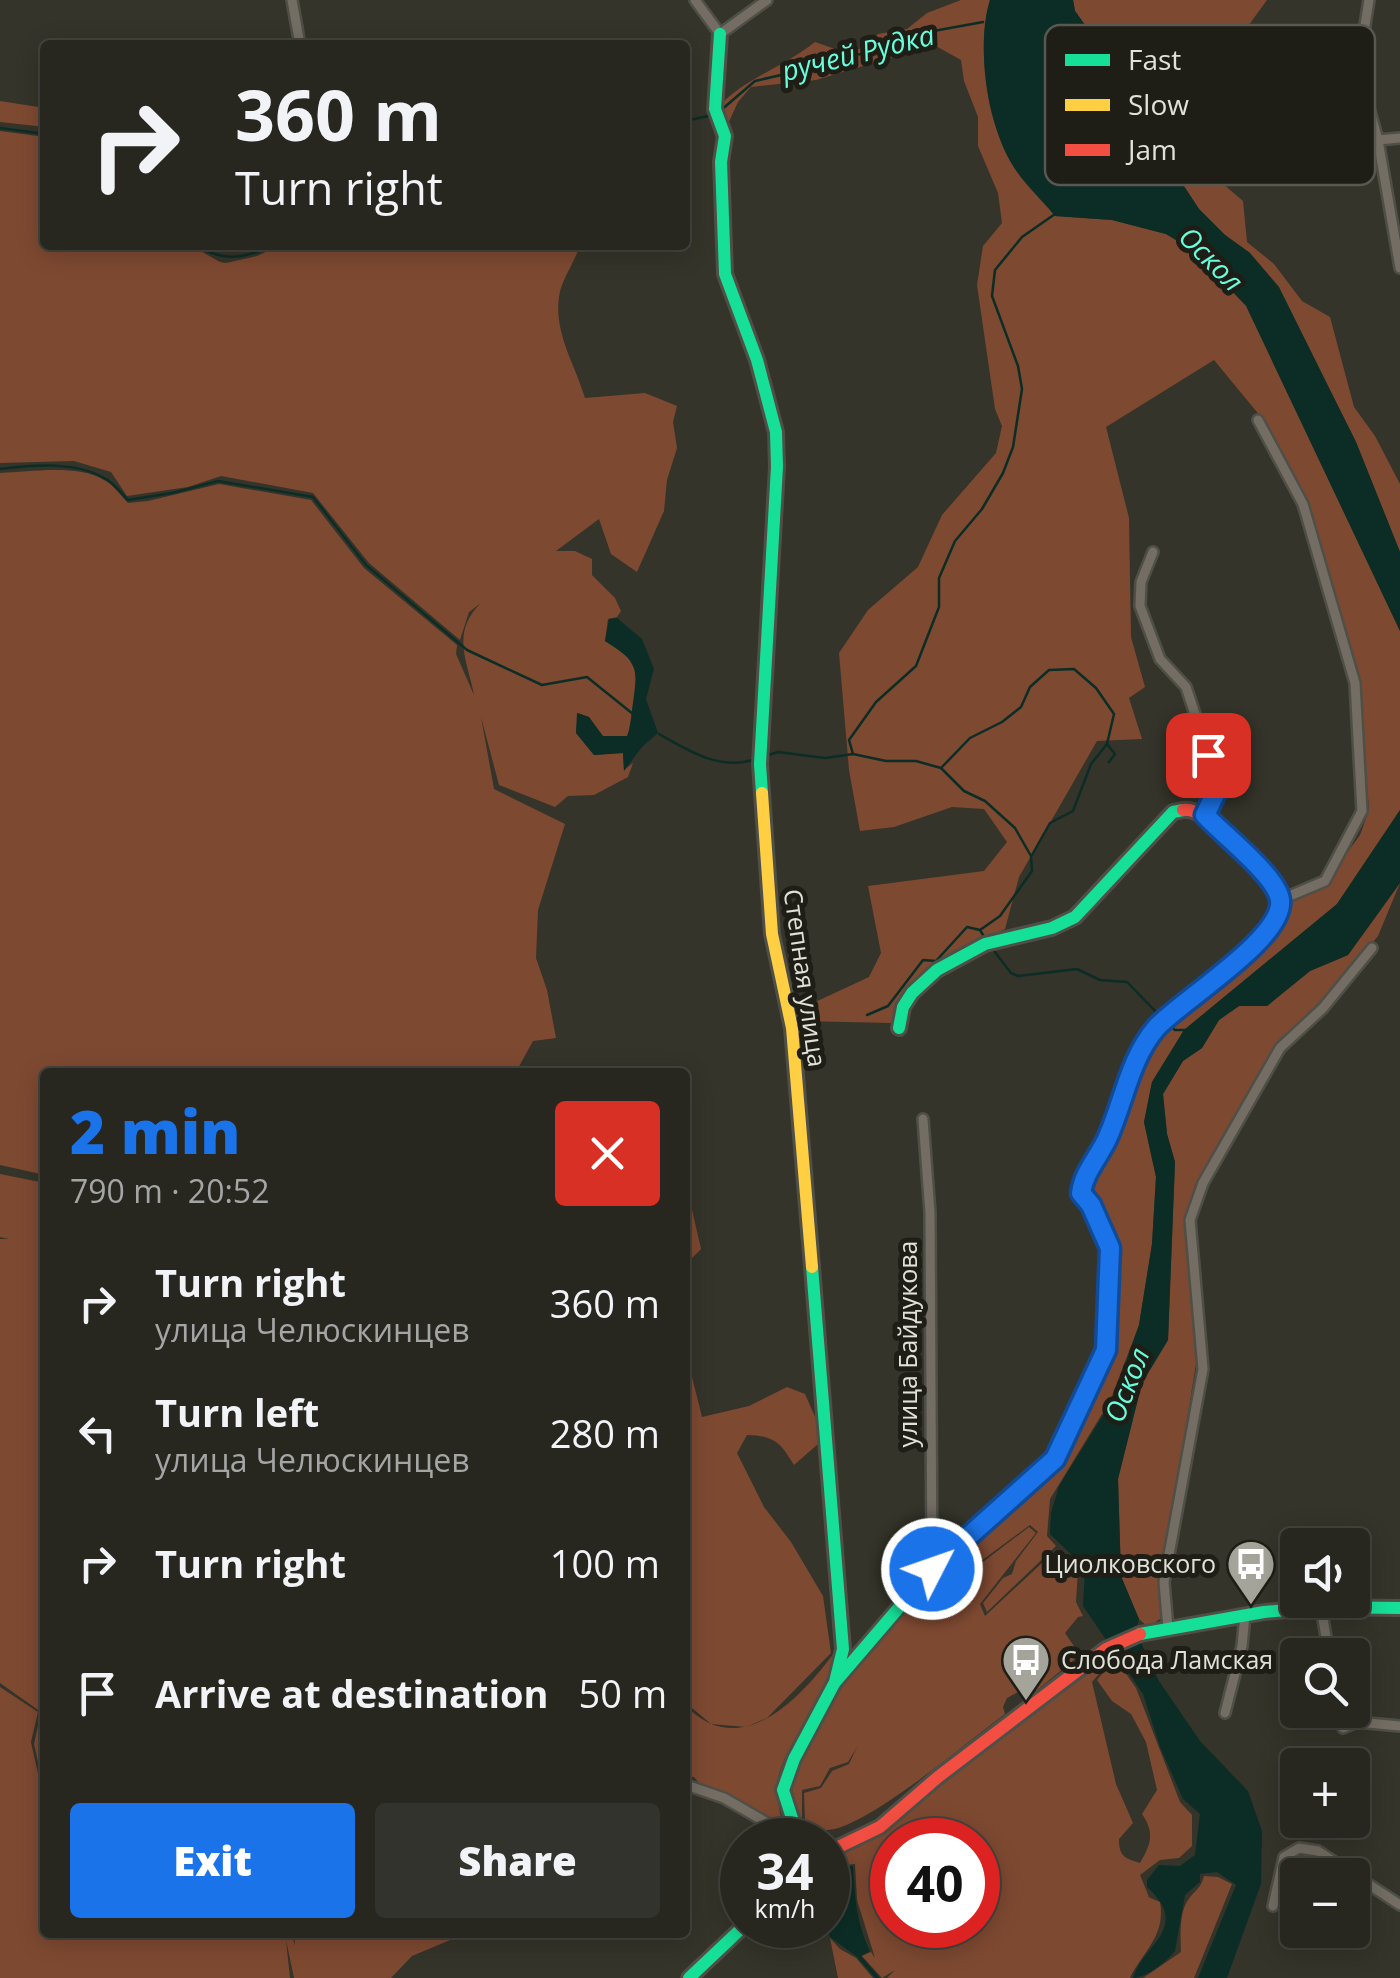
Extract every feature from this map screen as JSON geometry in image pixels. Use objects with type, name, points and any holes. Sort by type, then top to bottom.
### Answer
[{"type":"street","points":[[292,0],[299,40]]},
{"type":"street","points":[[694,0],[720,34],[767,0]]},
{"type":"street","points":[[1366,25],[1370,0]]},
{"type":"street","name":"Степная улица","points":[[720,34],[716,113],[726,144],[721,162],[726,274],[757,360],[776,432],[760,757],[772,934],[794,1048],[843,1649],[835,1682],[794,1759],[783,1790],[791,1818]]},
{"type":"street","points":[[1375,129],[1400,268]]},
{"type":"street","points":[[1378,140],[1400,138]]},
{"type":"street","points":[[1258,420],[1303,504],[1355,683],[1362,811],[1325,881],[1280,900]]},
{"type":"street","points":[[1153,552],[1141,582],[1140,606],[1160,659],[1186,687],[1219,786],[1199,812]]},
{"type":"street","points":[[835,1682],[932,1569],[1055,1459],[1106,1350],[1110,1248],[1091,1205],[1081,1193],[1083,1178],[1107,1139],[1138,1056],[1166,1018],[1225,972],[1269,928],[1278,915],[1280,900],[1273,882],[1199,812],[1173,812],[1075,918],[1055,930],[1015,934],[939,967],[904,1004],[899,1028]]},
{"type":"street","points":[[1168,1628],[1164,1582],[1203,1368],[1190,1220],[1203,1183],[1280,1048],[1323,1008],[1372,948]]},
{"type":"street","name":"улица Байдукова","points":[[923,1119],[930,1213],[932,1569]]},
{"type":"street","points":[[1370,1608],[1400,1608]]},
{"type":"street","points":[[850,1841],[880,1827],[938,1776],[1106,1649],[1140,1634],[1280,1611]]},
{"type":"street","points":[[1225,1713],[1242,1646],[1245,1614]]},
{"type":"street","points":[[1370,1723],[1400,1726]]},
{"type":"street","points":[[690,1786],[724,1798],[760,1818]]},
{"type":"street","points":[[1272,1906],[1284,1857],[1299,1848],[1318,1851],[1400,1904]]},
{"type":"street","points":[[689,1978],[703,1972],[724,1948]]},
{"type":"shaded area","points":[[961,0],[990,0],[984,34],[985,74],[997,130],[1021,173],[1055,216],[1112,220],[1166,234],[1194,251],[1247,306],[1400,631],[1400,810],[1337,904],[1184,1030],[1152,1082],[1144,1122],[1156,1177],[1152,1244],[1139,1325],[1106,1412],[1050,1499],[1047,1536],[1056,1546],[987,1612],[983,1603],[1003,1578],[1012,1574],[1016,1561],[1038,1532],[1030,1525],[977,1564],[965,1589],[962,1583],[965,1593],[979,1565],[1029,1527],[1036,1533],[980,1604],[985,1616],[1056,1550],[1078,1569],[1076,1602],[1083,1616],[1065,1633],[1080,1655],[1036,1691],[1027,1687],[1007,1698],[1005,1714],[892,1799],[850,1823],[850,1818],[805,1818],[804,1793],[821,1788],[832,1771],[849,1764],[857,1747],[848,1762],[830,1768],[820,1786],[802,1790],[801,1818],[792,1789],[804,1747],[840,1684],[940,1569],[1055,1466],[1111,1343],[1118,1237],[1089,1196],[1086,1180],[1159,1029],[1230,975],[1284,919],[1285,900],[1325,883],[1360,835],[1369,810],[1359,684],[1305,501],[1261,417],[1214,360],[1106,427],[1129,518],[1131,637],[1145,687],[1129,698],[1142,739],[1097,741],[1019,877],[1005,929],[953,954],[922,975],[899,1005],[893,1023],[799,1021],[798,1010],[869,977],[881,953],[868,886],[984,871],[1007,842],[984,809],[952,807],[894,827],[860,831],[849,770],[839,653],[868,610],[918,567],[942,515],[996,453],[1002,426],[995,409],[977,285],[983,246],[1002,223],[998,193],[978,146],[978,117],[964,81],[961,60],[934,45],[816,80],[751,87],[738,102],[727,126],[719,106],[741,87],[815,42],[838,50],[859,49],[878,34],[907,29],[927,13]]},
{"type":"shaded area","points":[[1073,0],[1267,0],[1249,25],[1085,25]]},
{"type":"shaded area","points":[[0,101],[40,107],[40,126],[0,122]]},
{"type":"shaded area","points":[[0,131],[40,136],[40,250],[199,250],[226,263],[270,250],[578,250],[560,291],[558,311],[562,336],[585,398],[645,393],[677,406],[673,422],[677,448],[667,480],[664,511],[637,572],[611,554],[599,519],[556,551],[575,551],[592,559],[592,575],[615,598],[621,611],[617,617],[608,619],[605,641],[627,655],[638,676],[628,736],[602,736],[589,717],[578,713],[576,733],[594,755],[623,753],[624,770],[633,763],[628,777],[594,795],[568,796],[555,807],[499,785],[481,717],[494,789],[565,824],[538,910],[536,958],[556,1038],[533,1041],[518,1068],[40,1068],[40,1174],[0,1165],[0,473],[81,472],[107,482],[128,503],[219,484],[311,500],[364,568],[457,645],[456,654],[474,695],[464,637],[466,625],[481,603],[469,612],[460,640],[369,563],[313,493],[221,476],[188,487],[127,496],[111,472],[74,461],[0,463]]},
{"type":"shaded area","points":[[1183,185],[1224,185],[1243,201],[1247,242],[1274,264],[1302,301],[1330,317],[1354,407],[1375,436],[1400,484],[1400,552],[1356,442],[1319,369],[1250,253],[1199,209]]},
{"type":"shaded area","points":[[1400,883],[1378,936],[1323,1003],[1275,1048],[1200,1181],[1187,1220],[1198,1352],[1160,1584],[1163,1617],[1148,1627],[1139,1619],[1121,1577],[1118,1479],[1142,1383],[1168,1340],[1175,1162],[1167,1134],[1163,1094],[1183,1061],[1202,1048],[1219,1020],[1239,1006],[1267,1006],[1310,971],[1348,955]]},
{"type":"shaded area","points":[[0,1174],[40,1182],[40,1711],[0,1683],[0,1239],[9,1239],[0,1237]]},
{"type":"shaded area","points":[[690,1201],[701,1249],[690,1260]]},
{"type":"shaded area","points":[[690,1369],[702,1417],[749,1406],[787,1387],[805,1394],[817,1421],[818,1444],[794,1465],[780,1446],[764,1437],[747,1435],[737,1453],[764,1507],[791,1542],[823,1596],[831,1653],[767,1718],[746,1727],[711,1724],[690,1706]]},
{"type":"shaded area","points":[[837,1649],[829,1682],[781,1767],[777,1788],[781,1818],[772,1818],[690,1777],[690,1709],[706,1722],[727,1728],[748,1726],[769,1717],[806,1686]]},
{"type":"shaded area","points":[[1115,1658],[1136,1688],[1180,1802],[1192,1815],[1192,1846],[1179,1858],[1160,1860],[1140,1875],[1149,1897],[1146,1896],[1160,1902],[1161,1914],[1157,1934],[1130,1978],[887,1978],[895,1970],[882,1978],[862,1956],[871,1952],[875,1958],[872,1948],[1000,1948],[1000,1818],[900,1818],[968,1760],[1103,1663],[1105,1667],[1092,1682],[1116,1784],[1133,1823],[1119,1839],[1120,1849],[1126,1858],[1140,1863],[1150,1839],[1142,1814],[1157,1790],[1146,1742],[1131,1714],[1112,1701],[1097,1680]]},
{"type":"shaded area","points":[[0,1687],[38,1712],[31,1742],[40,1778],[40,1938],[292,1938],[295,1945],[294,1938],[455,1938],[412,1956],[391,1978],[294,1978],[286,1940],[290,1978],[0,1978]]},
{"type":"shaded area","points":[[40,1717],[40,1771],[34,1744]]},
{"type":"shaded area","points":[[870,1836],[870,1942],[857,1900],[850,1848]]},
{"type":"shaded area","points":[[1204,1876],[1232,1884],[1194,1978],[1143,1978],[1181,1952],[1184,1909]]},
{"type":"shaded area","points":[[832,1948],[856,1958],[873,1978],[838,1978]]},
{"type":"water","name":"Оскол","points":[[990,0],[1073,0],[1085,25],[1045,25],[1045,185],[1183,185],[1199,209],[1250,253],[1279,287],[1356,442],[1400,552],[1400,631],[1246,306],[1194,251],[1166,234],[1112,220],[1055,216],[1014,168],[990,104],[984,59]]},
{"type":"water","points":[[617,618],[642,639],[654,669],[646,699],[658,733],[624,771],[623,753],[594,755],[576,733],[577,713],[589,717],[603,736],[627,736],[629,732],[635,673],[630,660],[605,641],[609,619]]},
{"type":"water","name":"Оскол","points":[[1400,810],[1400,883],[1348,955],[1310,971],[1267,1006],[1239,1006],[1219,1020],[1202,1048],[1183,1061],[1163,1094],[1167,1134],[1175,1162],[1168,1340],[1142,1383],[1118,1479],[1121,1576],[1139,1619],[1136,1632],[1159,1681],[1200,1741],[1248,1791],[1262,1831],[1261,1884],[1227,1978],[1198,1978],[1236,1885],[1217,1872],[1200,1874],[1200,1882],[1185,1895],[1175,1951],[1156,1968],[1133,1978],[1165,1925],[1160,1901],[1147,1887],[1147,1880],[1159,1865],[1180,1866],[1195,1855],[1200,1814],[1183,1799],[1143,1694],[1083,1606],[1085,1568],[1050,1534],[1051,1513],[1059,1486],[1113,1399],[1139,1325],[1152,1244],[1156,1177],[1144,1122],[1152,1082],[1184,1030],[1337,904]]},
{"type":"water","points":[[850,1866],[859,1920],[870,1951],[861,1956],[880,1978],[875,1978],[845,1948],[850,1948]]},
{"type":"waterway","name":"ручей Рудка","points":[[720,111],[755,81],[781,75],[796,66],[862,54],[895,38],[983,22]]},
{"type":"waterway","name":"ручей Рудка","points":[[690,120],[713,115]]},
{"type":"waterway","name":"ручей Рудка","points":[[0,128],[40,133]]},
{"type":"waterway","points":[[853,754],[849,740],[876,702],[916,666],[939,607],[939,578],[955,541],[982,509],[1013,447],[1022,389],[1018,366],[992,296],[995,270],[1022,237],[1055,214]]},
{"type":"waterway","name":"ручей Рудка","points":[[206,250],[234,257],[261,250]]},
{"type":"waterway","points":[[0,469],[80,469],[107,480],[128,500],[218,481],[313,497],[366,565],[467,650],[542,685],[587,677],[633,714]]},
{"type":"waterway","points":[[942,767],[970,738],[1021,707],[1030,687],[1049,670],[1074,669],[1096,688],[1114,714],[1107,744]]},
{"type":"waterway","points":[[659,734],[716,761],[753,760]]},
{"type":"waterway","points":[[1032,855],[1050,823],[1073,811],[1091,764],[1107,744],[1115,754],[1109,762]]},
{"type":"waterway","points":[[765,756],[778,752],[825,758],[853,754],[886,761],[916,761],[941,768],[964,791],[985,801],[1015,828],[1031,856],[1032,871],[1000,916],[980,930]]},
{"type":"waterway","points":[[867,1015],[888,1006],[923,960],[936,961],[967,927],[980,930],[986,940]]},
{"type":"waterway","points":[[991,947],[1011,973],[1018,976],[1077,969],[1100,980],[1127,982],[1161,1017]]},
{"type":"waterway","points":[[1166,1023],[1175,1030],[1186,1030]]},
{"type":"traffic: fast","points":[[720,34],[715,109],[725,136],[721,162],[725,274],[757,360],[776,432],[760,764],[762,793]]},
{"type":"traffic: fast","points":[[899,1028],[903,1007],[912,993],[937,970],[985,944],[1052,928],[1075,917],[1173,812],[1183,810]]},
{"type":"traffic: fast","points":[[792,1818],[783,1790],[794,1759],[835,1682],[843,1649],[812,1267]]},
{"type":"traffic: fast","points":[[836,1681],[932,1569],[1055,1459],[1107,1350],[1109,1283]]},
{"type":"traffic: fast","points":[[1140,1634],[1264,1612],[1321,1607],[1400,1608]]},
{"type":"traffic: fast","points":[[689,1978],[721,1948]]},
{"type":"traffic: slow","points":[[762,793],[772,934],[792,1028],[812,1267]]},
{"type":"traffic: jam","points":[[1109,1283],[1104,1235],[1096,1214],[1081,1193],[1147,1040],[1168,1016],[1229,968],[1266,932],[1277,915],[1280,900],[1252,859],[1223,830],[1195,812],[1183,810]]},
{"type":"traffic: jam","points":[[850,1841],[880,1827],[938,1777],[1106,1649],[1140,1634]]},
{"type":"place","name":"Циолковского","points":[[1251,1606]]},
{"type":"place","name":"Слобода Ламская","points":[[1026,1702]]},
{"type":"route","points":[[932,1569],[1055,1459],[1106,1350],[1110,1248],[1091,1205],[1081,1193],[1083,1178],[1107,1139],[1138,1056],[1169,1015],[1225,972],[1278,915],[1280,900],[1273,882],[1205,815],[1219,786],[1208,755]]}]
